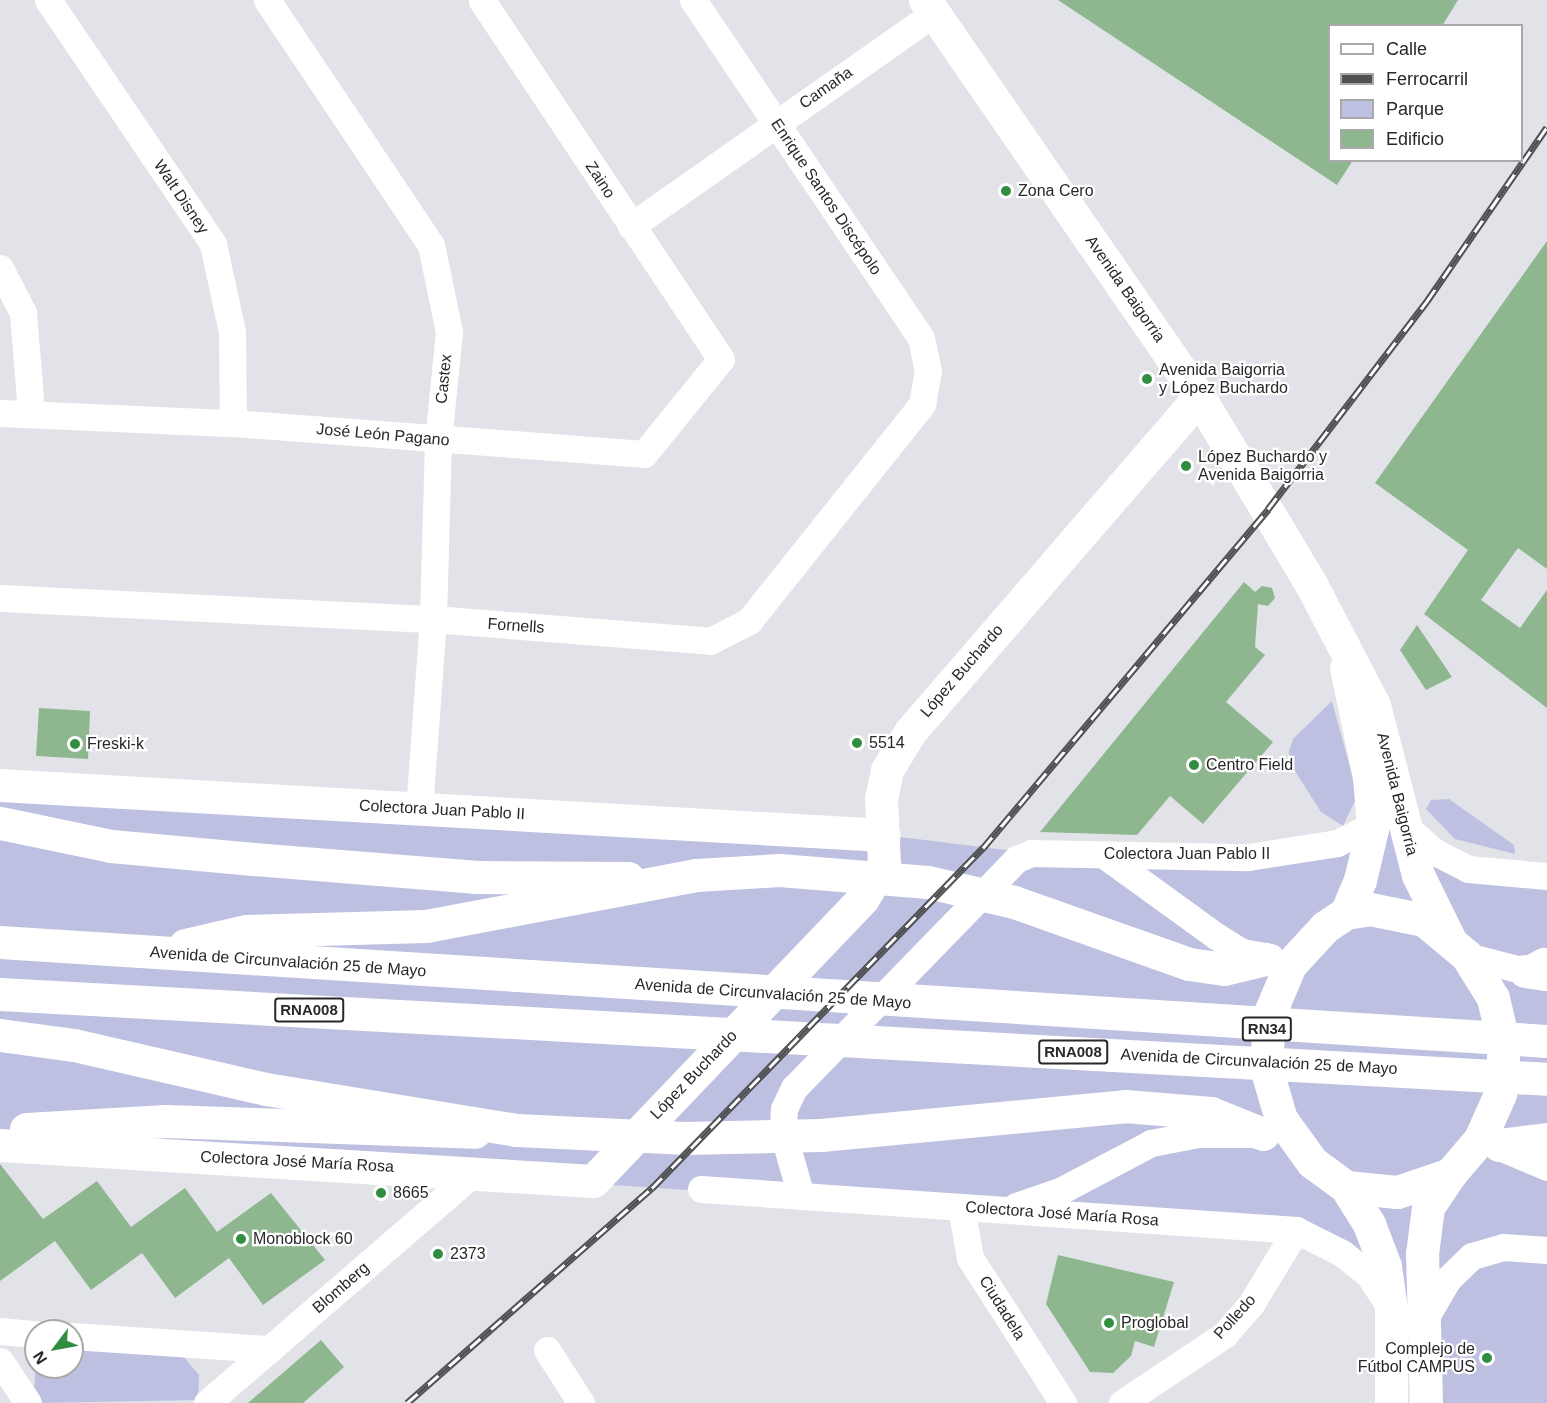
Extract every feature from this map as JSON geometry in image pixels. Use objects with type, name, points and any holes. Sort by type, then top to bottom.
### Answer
[{"type":"main road","name":"Avenida Baigorria","points":[[934,4],[1199,397],[1312,586],[1343,651],[1374,705],[1418,875],[1458,947],[1493,998],[1504,1045],[1492,1118],[1428,1206],[1422,1254],[1427,1315],[1426,1403]]},
{"type":"main road","name":"López Buchardo","points":[[593,1181],[863,898],[884,864],[881,800],[887,770],[910,732],[1199,397]]},
{"type":"main road","name":"Avenida Baigorria","points":[[1343,651],[1369,777],[1372,825],[1360,880],[1346,913]]},
{"type":"main road","name":"Colectora Juan Pablo II","points":[[0,785],[884,835]]},
{"type":"main road","points":[[0,822],[111,846],[477,877],[696,875],[779,870],[928,882],[1014,902],[1189,964],[1224,969],[1266,959]]},
{"type":"main road","points":[[151,953],[246,931],[426,926],[696,875]]},
{"type":"main road","points":[[1346,913],[1396,911],[1424,920],[1458,947]]},
{"type":"main road","name":"RN34","points":[[1346,913],[1306,945],[1277,989],[1265,1041],[1271,1094],[1281,1119],[1312,1162],[1346,1187],[1381,1255],[1391,1309],[1391,1403]]},
{"type":"main road","name":"Avenida de Circunvalación 25 de Mayo","points":[[0,942],[936,1005],[1547,1041]]},
{"type":"main road","name":"Avenida de Circunvalación 25 de Mayo","points":[[0,994],[619,1025],[893,1045],[1253,1060],[1547,1078]]},
{"type":"main road","points":[[0,1035],[74,1045],[266,1089],[516,1130]]},
{"type":"main road","points":[[0,1131],[166,1121],[443,1133],[516,1130],[682,1138],[821,1135],[1125,1106],[1211,1113],[1263,1134]]},
{"type":"main road","points":[[1499,1145],[1547,1138]]},
{"type":"main road","name":"Colectora José María Rosa","points":[[0,1145],[475,1172],[593,1181]]},
{"type":"main road","points":[[1346,1187],[1397,1192],[1458,1166]]},
{"type":"street","name":"Walt Disney","points":[[48,0],[213,244],[232,332],[233,423]]},
{"type":"street","name":"Castex","points":[[267,0],[431,245],[449,332],[438,440],[433,620],[419,809]]},
{"type":"street","name":"Zaino","points":[[482,0],[721,359]]},
{"type":"street","name":"Enrique Santos Discépolo","points":[[693,0],[921,338],[928,371],[922,404]]},
{"type":"street","name":"Camaña","points":[[631,226],[776,123],[934,4]]},
{"type":"street","points":[[0,268],[23,313],[32,411]]},
{"type":"street","name":"José León Pagano","points":[[0,413],[32,411],[233,423],[644,454],[721,359]]},
{"type":"street","name":"Fornells","points":[[0,598],[433,620],[710,641],[730,635],[749,621],[922,404]]},
{"type":"street","name":"Colectora Juan Pablo II","points":[[801,1196],[783,1133],[784,1109],[795,1088],[1007,867],[1031,853],[1104,855],[1289,853],[1337,843],[1372,825]]},
{"type":"street","points":[[1406,827],[1435,852],[1468,869],[1547,876]]},
{"type":"street","points":[[1104,855],[1206,930],[1266,959],[1306,945]]},
{"type":"street","points":[[1458,947],[1540,968]]},
{"type":"street","points":[[1004,1210],[1062,1190],[1151,1143],[1198,1134],[1263,1134],[1312,1162]]},
{"type":"street","points":[[1458,1166],[1499,1145],[1547,1167]]},
{"type":"street","name":"Blomberg","points":[[207,1403],[475,1172]]},
{"type":"street","name":"Colectora José María Rosa","points":[[701,1189],[1296,1230],[1342,1252],[1368,1274],[1391,1309]]},
{"type":"street","name":"Ciudadela","points":[[961,1207],[970,1258],[1063,1403]]},
{"type":"street","name":"Polledo","points":[[1122,1403],[1224,1335],[1251,1304],[1296,1230]]},
{"type":"street","points":[[1427,1315],[1448,1279],[1472,1256],[1503,1247],[1547,1250]]},
{"type":"street","points":[[0,1331],[24,1333]]},
{"type":"street","points":[[84,1337],[270,1349]]},
{"type":"street","points":[[547,1350],[582,1403]]},
{"type":"street","points":[[0,1361],[28,1403]]},
{"type":"green space","points":[[1332,701],[1354,782],[1356,799],[1343,826],[1321,812],[1290,763],[1289,751],[1293,739]]},
{"type":"green space","points":[[0,785],[884,835],[1031,853],[1248,857],[1389,826],[1435,852],[1547,876],[1547,1403],[1426,1403],[1427,1316],[1391,1309],[1296,1230],[0,1145]]},
{"type":"green space","points":[[1449,799],[1514,845],[1515,854],[1455,839],[1426,809],[1431,800]]},
{"type":"green space","points":[[84,1348],[183,1356],[199,1375],[198,1400],[40,1403],[34,1392],[35,1379],[84,1379]]},
{"type":"building","points":[[1058,0],[1458,0],[1443,24],[1328,24],[1328,162],[1352,162],[1337,185]]},
{"type":"building","points":[[1547,241],[1547,569],[1518,548],[1481,600],[1520,628],[1547,590],[1547,708],[1424,614],[1468,550],[1375,483]]},
{"type":"building","points":[[1244,582],[1255,592],[1262,586],[1272,588],[1275,598],[1268,606],[1258,604],[1255,647],[1265,655],[1226,702],[1273,742],[1203,824],[1170,796],[1137,835],[1040,832]]},
{"type":"building","points":[[1417,625],[1452,677],[1426,690],[1400,650]]},
{"type":"building","points":[[39,708],[90,711],[88,759],[36,756]]},
{"type":"building","name":"Monoblock 60","points":[[0,1164],[43,1219],[97,1181],[131,1227],[185,1188],[217,1232],[271,1193],[325,1260],[263,1305],[229,1258],[175,1298],[142,1253],[91,1290],[55,1241],[0,1281]]},
{"type":"building","name":"Proglobal","points":[[1058,1255],[1174,1282],[1154,1347],[1135,1341],[1131,1356],[1113,1373],[1090,1372],[1046,1304]]},
{"type":"building","points":[[321,1340],[344,1367],[303,1403],[248,1403]]},
{"type":"railway","points":[[1523,162],[1547,127]]},
{"type":"railway","points":[[407,1403],[652,1188],[983,848],[1268,509],[1427,301],[1523,162]]},
{"type":"place","name":"Zona Cero","points":[[1006,191]]},
{"type":"place","name":"Avenida Baigorria y López Buchardo","points":[[1147,379]]},
{"type":"place","name":"López Buchardo y Avenida Baigorria","points":[[1186,466]]},
{"type":"place","name":"5514","points":[[857,743]]},
{"type":"place","name":"Freski-k","points":[[75,744]]},
{"type":"place","name":"Centro Field","points":[[1194,765]]},
{"type":"place","name":"8665","points":[[381,1193]]},
{"type":"place","name":"Monoblock 60","points":[[241,1239]]},
{"type":"place","name":"2373","points":[[438,1254]]},
{"type":"place","name":"Proglobal","points":[[1109,1323]]},
{"type":"place","name":"Complejo de Fútbol CAMPUS","points":[[1487,1358]]}]
